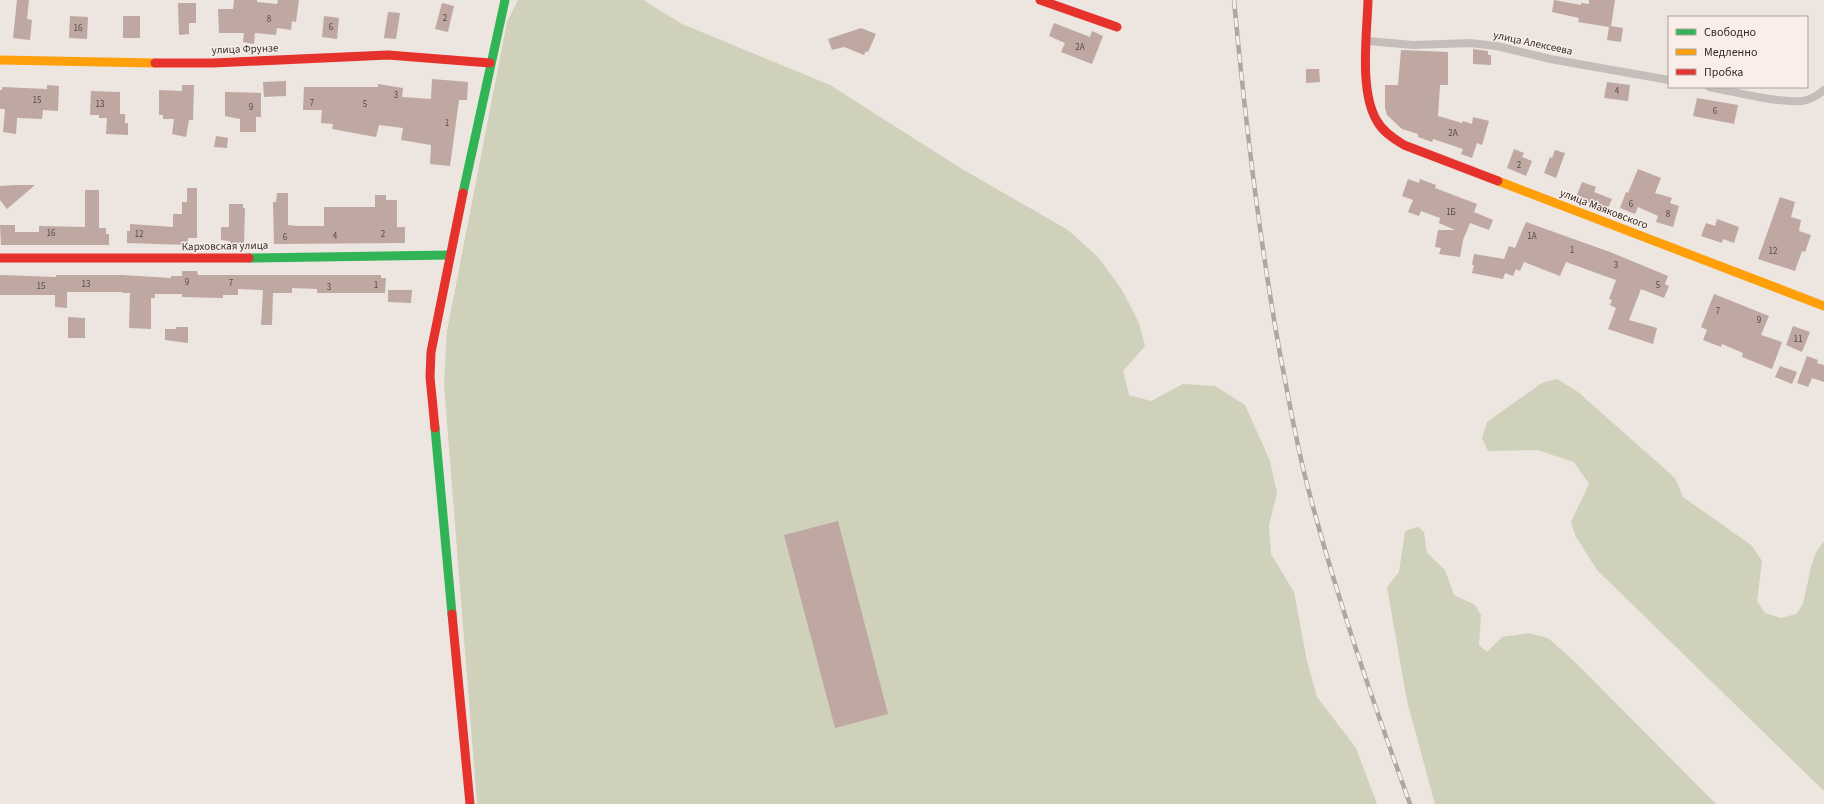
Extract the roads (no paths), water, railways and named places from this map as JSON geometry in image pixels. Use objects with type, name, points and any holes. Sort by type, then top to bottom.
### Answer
[{"type":"street","points":[[470,804],[430,394],[431,352],[490,63],[505,0]]},
{"type":"street","points":[[1040,0],[1117,27]]},
{"type":"street","points":[[1367,41],[1368,0]]},
{"type":"street","name":"улица Маяковского","points":[[1367,41],[1368,96],[1373,115],[1388,136],[1404,145],[1824,306]]},
{"type":"street","name":"улица Фрунзе","points":[[0,60],[128,64],[213,63],[388,55],[490,63]]},
{"type":"street","name":"Карховская улица","points":[[0,258],[176,259],[450,255]]},
{"type":"lane","name":"улица Алексеева","points":[[1367,41],[1413,45],[1470,43],[1491,45],[1550,59],[1668,80]]},
{"type":"lane","points":[[1715,88],[1779,99],[1802,101],[1817,96],[1824,90]]},
{"type":"railway","points":[[1234,0],[1259,222],[1272,310],[1298,446],[1316,518],[1340,600],[1410,804]]}]
